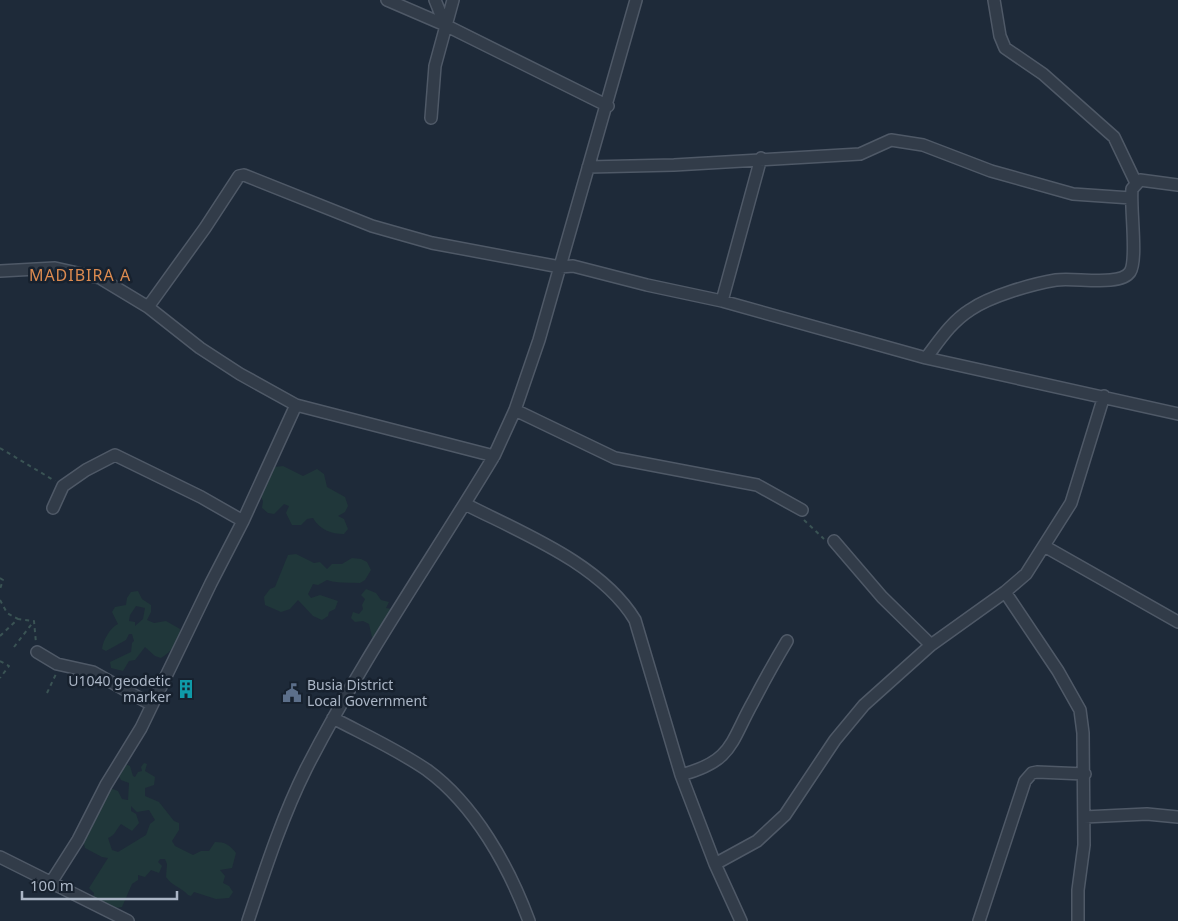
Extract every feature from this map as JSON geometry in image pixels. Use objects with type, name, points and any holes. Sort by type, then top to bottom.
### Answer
[{"type":"street","points":[[387,0],[445,25],[608,106]]},
{"type":"street","points":[[435,0],[445,25]]},
{"type":"street","points":[[431,118],[435,66],[453,0]]},
{"type":"street","points":[[248,921],[282,825],[306,770],[334,718],[494,456],[515,410],[539,340],[588,166],[608,106],[636,0]]},
{"type":"street","points":[[994,0],[1000,36],[1005,48],[1043,74],[1114,137],[1136,183]]},
{"type":"street","points":[[588,166],[674,165],[761,158],[860,154],[891,140],[922,145],[991,171],[1073,194],[1131,198]]},
{"type":"street","points":[[722,301],[761,158]]},
{"type":"street","points":[[148,307],[205,228],[238,176],[244,175],[372,226],[432,243],[560,267],[573,266],[647,285],[722,301],[926,358],[1104,396],[1178,414]]},
{"type":"street","points":[[926,358],[946,331],[961,317],[971,309],[990,301],[1055,280],[1082,278],[1116,281],[1123,279],[1130,272],[1133,258],[1132,189],[1140,180],[1178,185]]},
{"type":"street","points":[[0,272],[55,268],[100,278],[148,307],[216,358],[296,405],[494,456]]},
{"type":"street","points":[[715,864],[757,841],[785,815],[835,740],[864,705],[931,645],[1005,592],[1026,574],[1071,503],[1104,396]]},
{"type":"street","points":[[50,884],[78,840],[106,785],[152,705],[243,521],[296,405]]},
{"type":"street","points":[[515,410],[615,458],[757,485],[802,510]]},
{"type":"street","points":[[52,508],[63,486],[86,470],[115,456],[243,521]]},
{"type":"street","points":[[465,504],[579,566],[612,590],[625,603],[635,620],[681,775],[715,864],[741,921]]},
{"type":"street","points":[[834,541],[882,597],[931,645]]},
{"type":"street","points":[[1044,546],[1178,622]]},
{"type":"street","points":[[1005,592],[1058,671],[1080,710],[1085,774],[1078,921]]},
{"type":"street","points":[[681,775],[706,768],[726,752],[737,736],[751,704],[787,641]]},
{"type":"street","points":[[37,652],[57,664],[93,672],[152,705]]},
{"type":"street","points":[[334,718],[427,770],[457,795],[470,810],[514,882],[529,921]]},
{"type":"street","points":[[979,921],[1022,786],[1029,775],[1044,771],[1085,774]]},
{"type":"street","points":[[1084,817],[1147,814],[1178,817]]},
{"type":"street","points":[[0,857],[50,884],[128,921]]},
{"type":"path","points":[[0,448],[63,486]]},
{"type":"path","points":[[802,510],[803,519],[825,540],[834,541]]},
{"type":"path","points":[[0,578],[3,580],[0,589]]},
{"type":"path","points":[[0,600],[7,613],[18,619],[34,621]]},
{"type":"path","points":[[0,636],[18,619]]},
{"type":"path","points":[[14,647],[34,621]]},
{"type":"path","points":[[34,621],[37,652]]},
{"type":"path","points":[[0,661],[8,666],[0,678]]},
{"type":"path","points":[[47,693],[56,674],[57,664]]},
{"type":"green space","points":[[283,466],[303,476],[317,469],[324,474],[327,487],[345,497],[348,506],[345,512],[338,516],[344,519],[348,529],[344,534],[326,530],[319,526],[313,518],[307,519],[301,525],[292,525],[286,513],[289,506],[284,504],[274,514],[268,513],[262,508],[263,501],[259,493],[274,467]]},
{"type":"green space","points":[[296,554],[314,563],[320,562],[327,569],[332,564],[342,564],[352,558],[361,559],[367,562],[371,570],[365,580],[360,583],[327,580],[318,585],[313,584],[308,594],[311,598],[320,595],[338,601],[335,609],[329,612],[328,616],[322,620],[313,616],[298,600],[290,609],[281,612],[265,605],[264,597],[270,589],[275,587],[288,555]]},
{"type":"green space","points":[[366,589],[376,593],[381,600],[389,602],[386,608],[392,609],[376,638],[372,637],[369,624],[363,621],[355,622],[351,618],[353,612],[359,614],[363,609],[362,605],[365,599],[361,595]]},
{"type":"green space","points":[[138,591],[142,599],[151,605],[151,612],[147,620],[154,623],[166,621],[180,629],[180,633],[174,646],[161,658],[155,656],[145,647],[135,660],[129,661],[123,671],[111,668],[110,662],[131,652],[134,641],[132,634],[129,634],[126,640],[106,651],[102,649],[107,635],[118,624],[112,612],[115,607],[126,605],[127,598],[131,592]],"holes":[[[136,606],[145,608],[143,619],[135,626],[135,622],[129,621],[130,615]]]},
{"type":"green space","points":[[144,763],[147,764],[145,771],[155,777],[154,785],[145,788],[145,796],[159,802],[174,821],[179,823],[179,830],[172,841],[175,846],[193,855],[201,851],[209,851],[215,842],[219,842],[227,844],[236,853],[232,868],[220,870],[225,876],[223,883],[229,886],[233,892],[229,898],[216,899],[194,892],[191,896],[188,895],[166,877],[167,864],[165,859],[160,859],[158,862],[162,866],[159,873],[151,870],[145,877],[138,875],[138,880],[132,884],[122,907],[115,908],[93,898],[94,893],[89,888],[108,858],[85,848],[83,840],[110,788],[118,791],[122,799],[128,800],[129,783],[121,780],[118,775],[125,764],[130,766],[135,777],[138,772],[142,771],[141,767]],"holes":[[[131,806],[137,812],[149,810],[155,820],[150,824],[146,835],[118,852],[112,850],[108,838],[114,834],[121,824],[132,831],[139,823],[136,814],[131,811]]]},
{"type":"place","name":"U1040 geodetic marker","points":[[186,689]]},
{"type":"place","name":"Busia District Local Government","points":[[292,693]]},
{"type":"district","name":"MADIBIRA A","points":[[80,275]]}]
